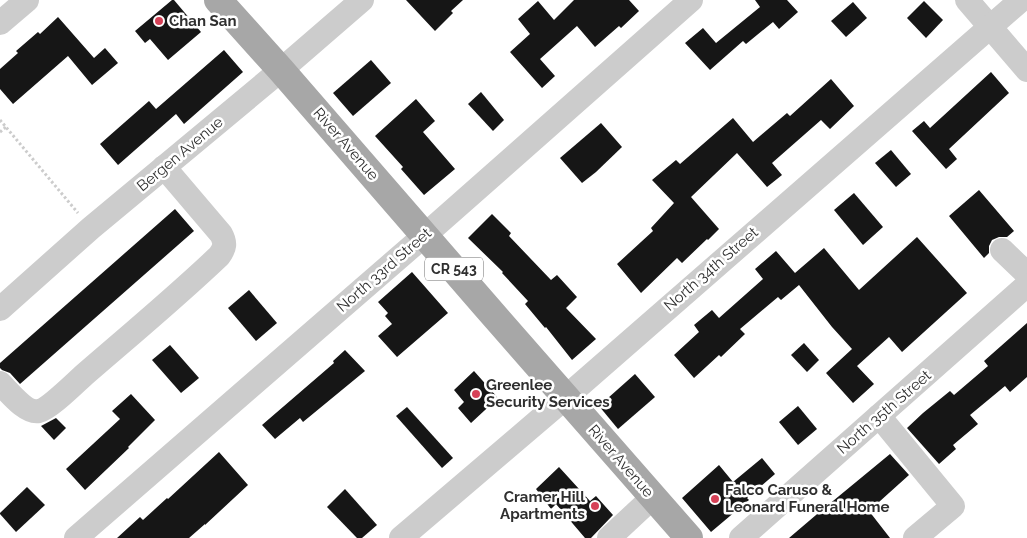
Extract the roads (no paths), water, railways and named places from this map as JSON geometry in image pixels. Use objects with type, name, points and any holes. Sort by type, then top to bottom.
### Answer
[{"type":"main road","name":"River Avenue","points":[[218,0],[689,538]]},
{"type":"street","points":[[0,23],[27,0]]},
{"type":"street","name":"Bergen Avenue","points":[[0,310],[91,228],[362,0]]},
{"type":"street","name":"North 33rd Street","points":[[76,538],[425,235],[691,0]]},
{"type":"street","points":[[967,0],[1027,70]]},
{"type":"street","name":"North 34th Street","points":[[401,538],[565,398],[1021,0]]},
{"type":"street","points":[[0,383],[26,408],[40,411],[51,404],[219,256],[225,246],[225,241],[221,234],[164,168]]},
{"type":"street","points":[[1002,250],[1027,274]]},
{"type":"street","name":"North 35th Street","points":[[741,538],[1027,285]]},
{"type":"street","points":[[879,416],[952,506],[915,538]]},
{"type":"street","points":[[609,538],[653,497]]},
{"type":"place","name":"Chan San","points":[[159,21]]},
{"type":"place","name":"Greenlee Security Services","points":[[476,394]]},
{"type":"place","name":"Falco Caruso & Leonard Funeral Home","points":[[715,499]]},
{"type":"place","name":"Cramer Hill Apartments","points":[[595,506]]}]
